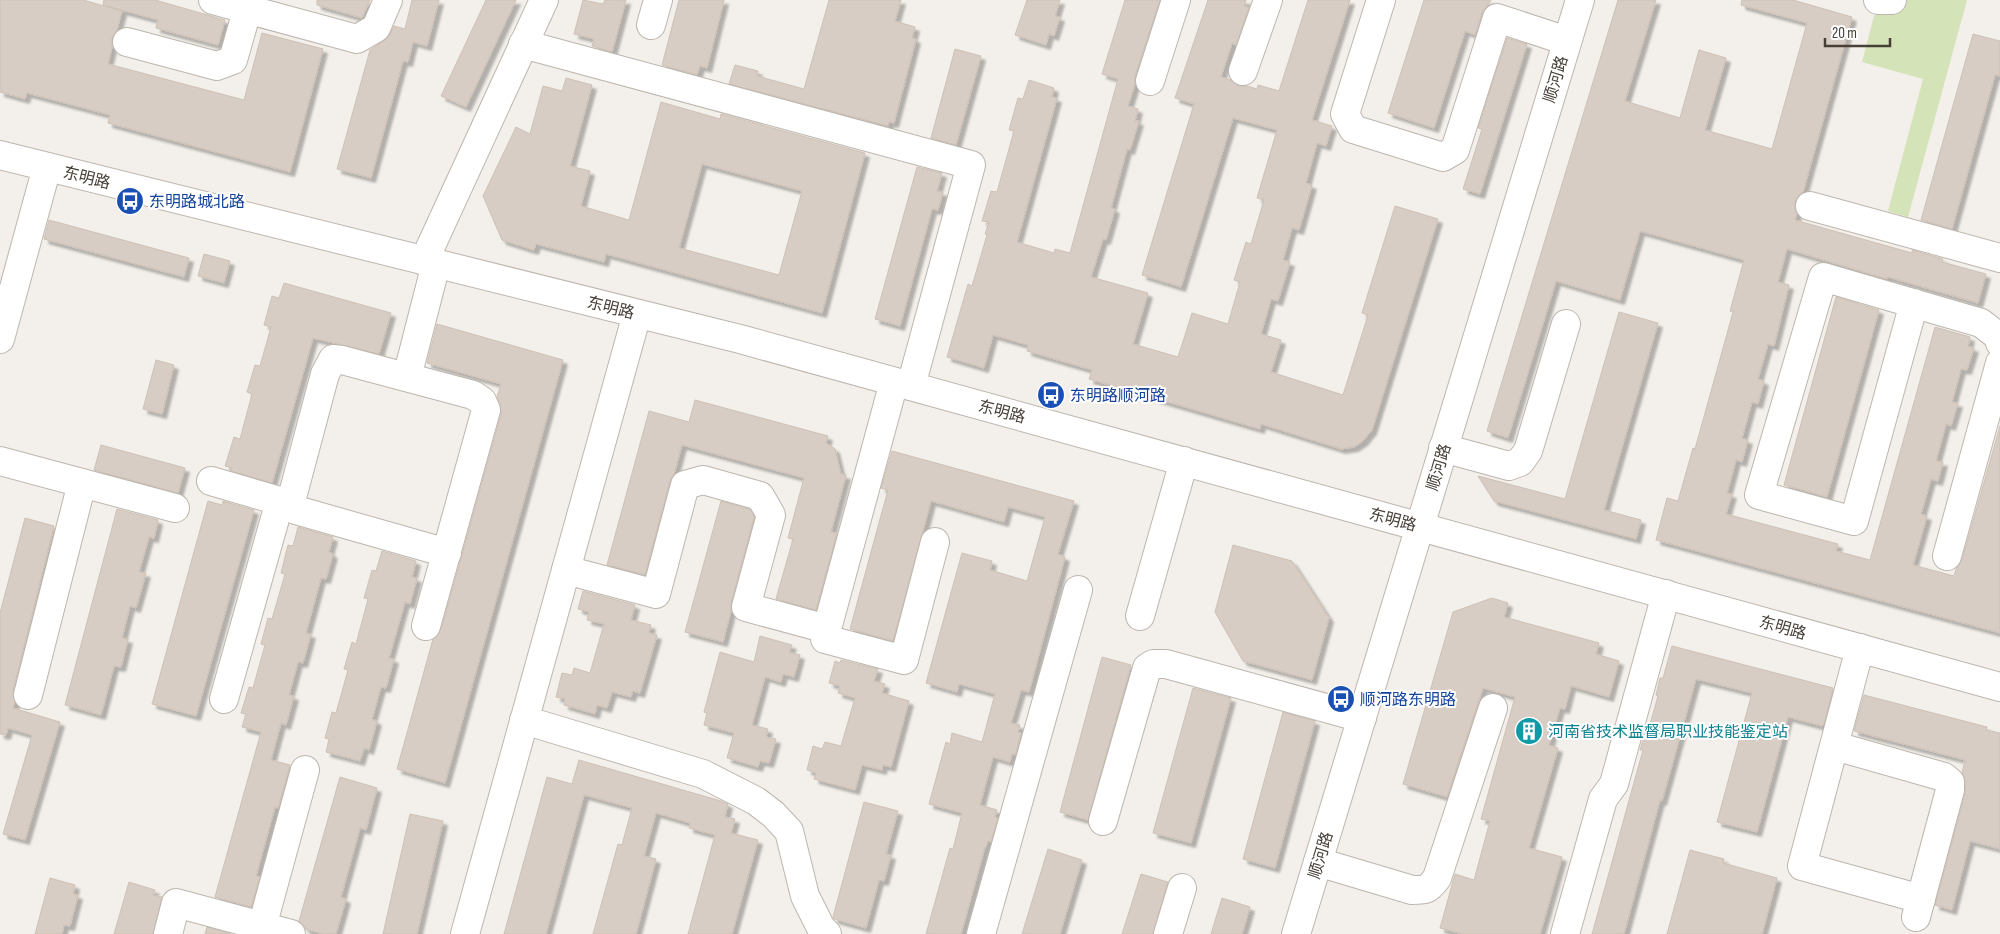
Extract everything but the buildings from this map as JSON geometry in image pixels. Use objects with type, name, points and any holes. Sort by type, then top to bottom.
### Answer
[{"type":"street","points":[[213,0],[248,5],[357,39],[376,28],[388,0]]},
{"type":"street","points":[[407,377],[430,262],[544,0]]},
{"type":"street","points":[[1150,81],[1176,0]]},
{"type":"street","points":[[1243,70],[1268,0]]},
{"type":"street","points":[[1381,0],[1345,114],[1352,129],[1443,157],[1455,150],[1497,18],[1567,41]]},
{"type":"street","name":"顺河路","points":[[1296,934],[1580,0]]},
{"type":"street","points":[[1878,0],[1892,0]]},
{"type":"street","points":[[127,42],[217,66],[233,60],[248,5]]},
{"type":"street","points":[[524,44],[971,165],[825,639],[904,660],[935,542]]},
{"type":"street","name":"东明路","points":[[0,155],[740,339],[2000,686]]},
{"type":"street","points":[[0,339],[47,167]]},
{"type":"street","points":[[1810,206],[2000,258]]},
{"type":"street","points":[[1914,304],[1854,521],[1759,495],[1823,277],[1981,323],[1994,332],[2000,342]]},
{"type":"street","points":[[464,934],[637,314]]},
{"type":"street","points":[[1444,448],[1509,466],[1520,462],[1528,451],[1566,324]]},
{"type":"street","points":[[224,700],[281,502],[292,494],[325,374],[334,360],[342,360],[473,395],[482,401],[486,410],[426,626]]},
{"type":"street","points":[[1947,556],[2000,363]]},
{"type":"street","points":[[0,461],[175,508]]},
{"type":"street","points":[[1140,616],[1184,461]]},
{"type":"street","points":[[566,570],[656,594],[685,485],[703,480],[760,496],[771,515],[746,607],[827,629]]},
{"type":"street","points":[[211,482],[281,502],[296,510],[447,553]]},
{"type":"street","points":[[28,695],[82,483]]},
{"type":"street","points":[[981,934],[1078,590]]},
{"type":"street","points":[[1565,934],[1603,799],[1614,784],[1666,594]]},
{"type":"street","points":[[1835,746],[1944,777],[1950,782],[1950,790],[1919,908],[1802,866],[1860,648]]},
{"type":"street","points":[[1103,822],[1147,668],[1153,664],[1166,664],[1362,718]]},
{"type":"street","points":[[1318,862],[1412,890],[1424,890],[1430,886],[1437,878],[1493,708]]},
{"type":"street","points":[[524,720],[703,774],[756,801],[773,814],[789,831],[805,896],[821,928],[827,934]]},
{"type":"street","points":[[261,930],[305,770]]},
{"type":"street","points":[[1168,934],[1182,888]]},
{"type":"street","points":[[168,934],[176,903],[261,930],[291,934]]},
{"type":"green space","points":[[1901,0],[1967,0],[1908,217],[1888,211],[1923,79],[1862,62],[1874,16],[1880,8]]},
{"type":"place","name":"东明路城北路","points":[[130,201]]},
{"type":"place","name":"东明路顺河路","points":[[1051,395]]},
{"type":"place","name":"顺河路东明路","points":[[1341,699]]},
{"type":"place","name":"河南省技术监督局职业技能鉴定站","points":[[1529,731]]}]
